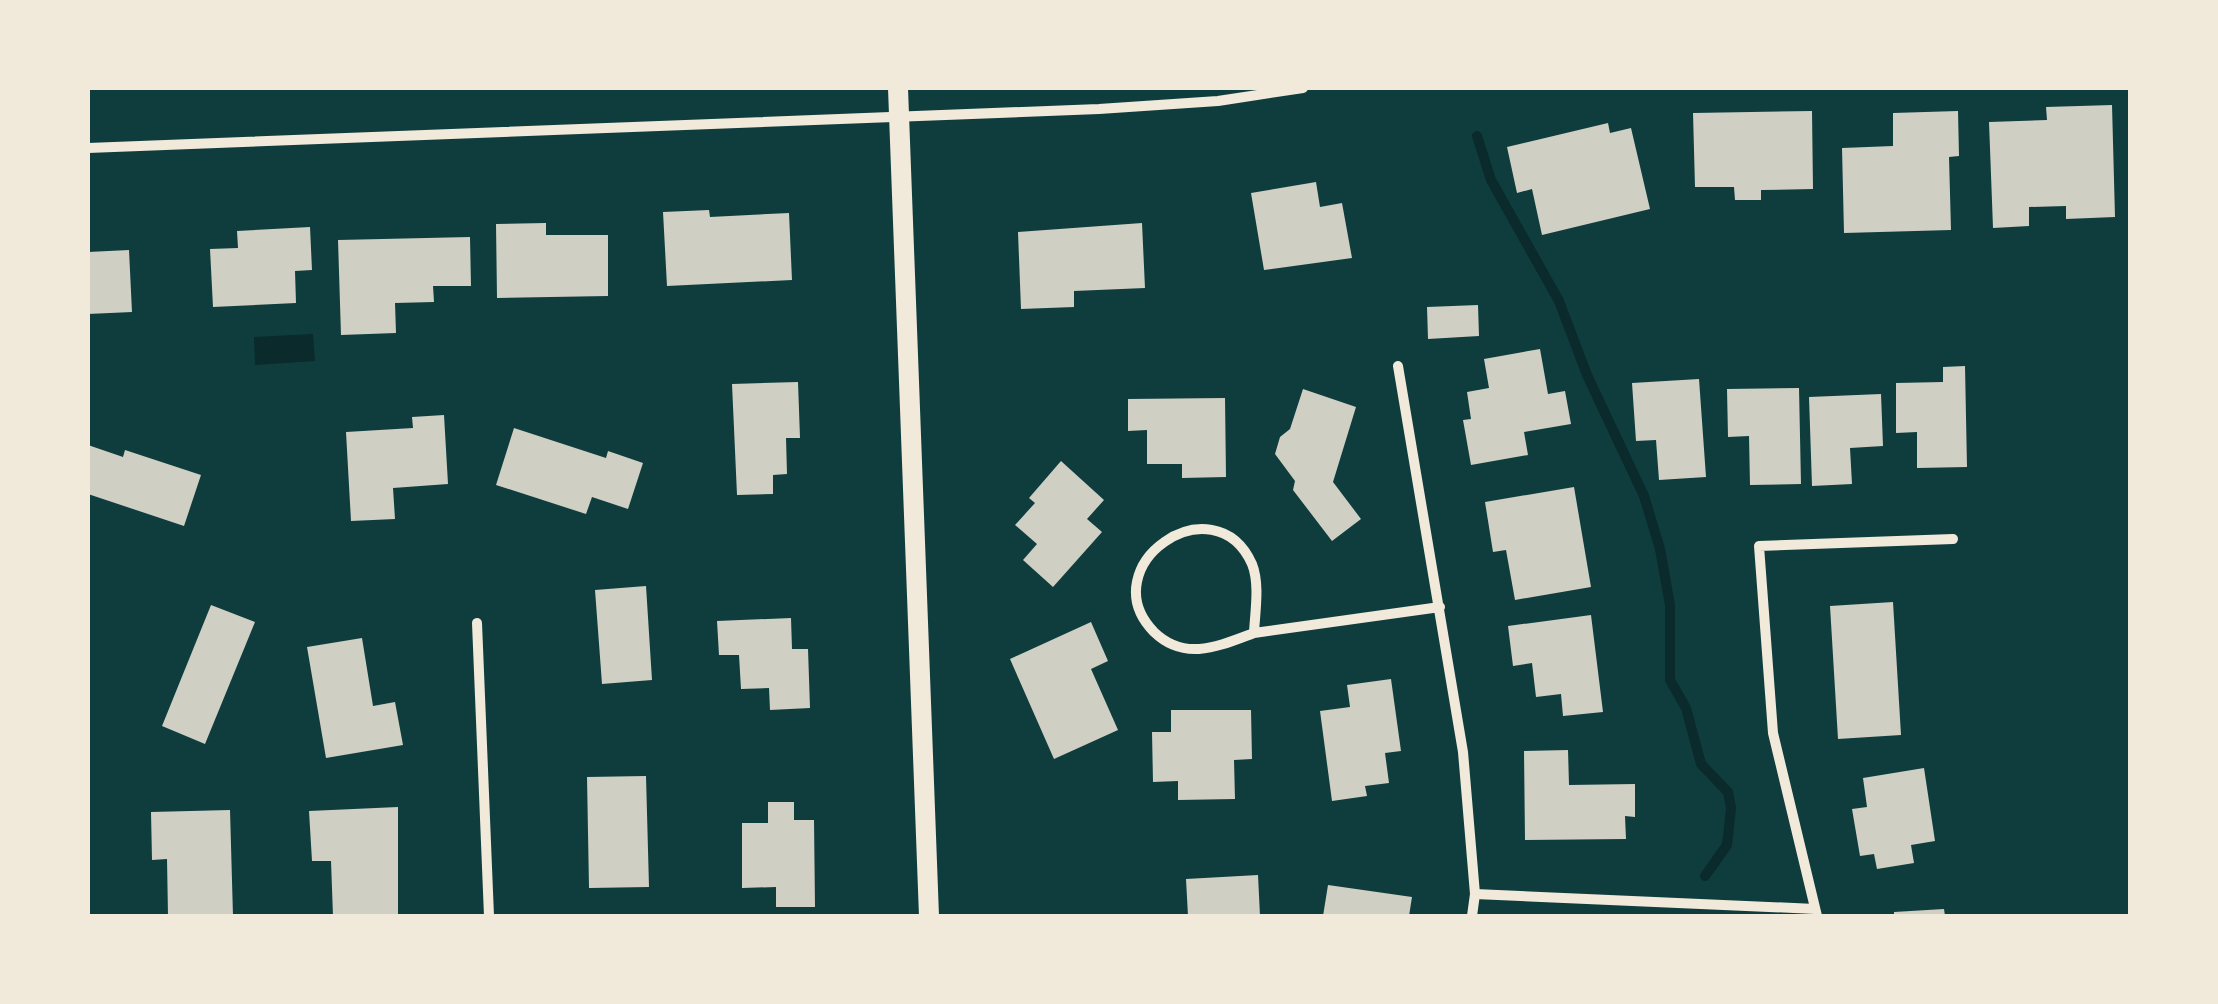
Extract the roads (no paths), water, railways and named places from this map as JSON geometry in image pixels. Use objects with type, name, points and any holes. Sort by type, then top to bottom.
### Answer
[{"type":"main road","points":[[898,88],[930,916]]},
{"type":"street","points":[[1216,88],[1218,101]]},
{"type":"street","points":[[88,148],[1218,101],[1303,88]]},
{"type":"street","points":[[1398,366],[1462,752],[1475,894],[1472,916]]},
{"type":"street","points":[[1254,633],[1256,594],[1252,564],[1234,543],[1212,530],[1186,530],[1163,540],[1146,558],[1138,580],[1138,603],[1147,624],[1164,642],[1186,650],[1211,649],[1254,633],[1440,607]]},
{"type":"street","points":[[1475,894],[1816,913],[1786,804],[1773,733],[1762,640],[1759,546],[1953,540]]},
{"type":"street","points":[[477,622],[488,916]]},
{"type":"water","points":[[313,334],[315,361],[255,365],[254,337]]},
{"type":"waterway","points":[[1477,136],[1491,180],[1559,301],[1587,375],[1644,496],[1660,549],[1670,605],[1670,680],[1686,708],[1701,764],[1728,792],[1731,808],[1727,845],[1705,876]]}]
